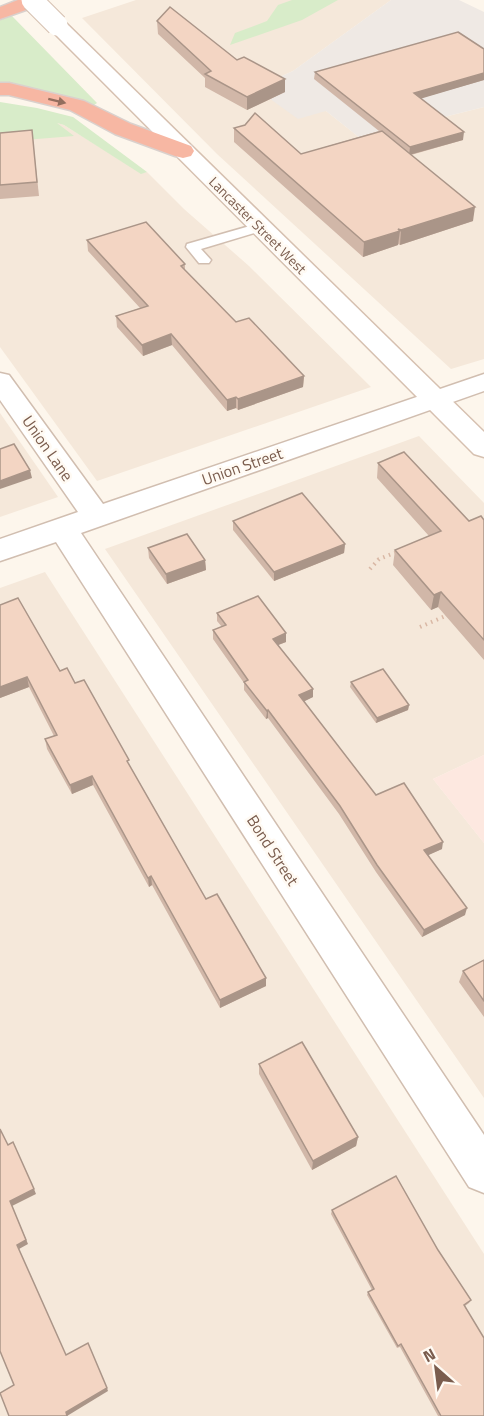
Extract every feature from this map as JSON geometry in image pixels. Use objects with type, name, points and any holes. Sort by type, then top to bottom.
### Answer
[{"type":"highway","points":[[0,13],[34,0]]},
{"type":"highway","points":[[0,89],[9,89],[76,105],[123,129],[183,151]]},
{"type":"street","name":"Lancaster Street West","points":[[34,0],[183,151],[484,448]]},
{"type":"street","name":"Union Lane","points":[[0,381],[96,516]]},
{"type":"street","name":"Union Street","points":[[0,550],[484,382]]},
{"type":"street","name":"Bond Street","points":[[62,528],[484,1172]]},
{"type":"lane","points":[[192,247],[260,227]]},
{"type":"lane","points":[[180,234],[204,260]]},
{"type":"path","points":[[370,569],[379,559],[400,550]]},
{"type":"path","points":[[420,627],[452,613]]},
{"type":"shaded area","points":[[136,0],[391,0],[293,71],[255,88],[326,111],[360,138],[484,107],[484,359],[451,369],[217,154],[82,18]]},
{"type":"shaded area","points":[[391,0],[459,0],[484,12],[484,107],[360,138],[326,111],[298,119],[255,88],[293,71]]},
{"type":"shaded area","points":[[0,111],[31,115],[64,125],[141,173],[147,172],[184,209],[249,266],[371,387],[97,481],[0,347]]},
{"type":"shaded area","points":[[0,413],[58,497],[0,517]]},
{"type":"shaded area","points":[[419,436],[484,503],[484,755],[433,779],[484,843],[484,1098],[105,549]]},
{"type":"shaded area","points":[[45,572],[484,1254],[484,1416],[0,1416],[0,588]]},
{"type":"shaded area","points":[[484,755],[484,843],[433,779]]},
{"type":"green space","points":[[292,0],[338,0],[302,20],[230,45],[235,33],[267,21],[278,5]]},
{"type":"green space","points":[[12,16],[97,103],[91,107],[46,92],[0,84],[0,20]]},
{"type":"green space","points":[[0,102],[73,117],[147,172],[141,174],[64,125],[57,123],[74,136],[0,142]]},
{"type":"building","points":[[170,7],[237,60],[244,57],[285,79],[247,97],[205,74],[211,71],[157,21]]},
{"type":"building","points":[[458,32],[484,49],[484,73],[414,93],[464,132],[410,147],[315,72]]},
{"type":"building","points":[[255,113],[301,154],[382,131],[475,207],[398,229],[400,231],[364,242],[234,128],[245,125]]},
{"type":"building","points":[[32,130],[37,182],[0,185],[0,133]]},
{"type":"building","points":[[146,222],[185,264],[181,266],[236,322],[249,318],[304,376],[238,399],[236,397],[227,400],[171,334],[142,345],[116,316],[148,306],[87,240]]},
{"type":"building","points":[[14,444],[30,470],[0,481],[0,449]]},
{"type":"building","points":[[404,452],[469,521],[481,516],[484,520],[484,640],[441,592],[434,595],[395,550],[441,531],[378,463]]},
{"type":"building","points":[[302,493],[345,544],[274,572],[233,521]]},
{"type":"building","points":[[187,534],[205,560],[166,574],[148,548]]},
{"type":"building","points":[[258,596],[286,633],[273,639],[313,689],[299,695],[376,795],[404,783],[443,842],[424,850],[467,908],[424,930],[377,865],[340,806],[268,710],[244,682],[248,680],[213,630],[226,625],[217,613]]},
{"type":"building","points":[[18,598],[60,671],[67,668],[75,683],[84,680],[129,760],[127,761],[206,899],[217,894],[266,978],[220,1000],[151,876],[148,878],[92,776],[70,785],[45,739],[57,735],[27,677],[0,687],[0,605]]},
{"type":"building","points":[[383,669],[409,705],[377,718],[351,682]]},
{"type":"building","points":[[484,960],[484,1001],[463,971]]},
{"type":"building","points":[[302,1042],[358,1137],[313,1161],[259,1064]]},
{"type":"building","points":[[0,1129],[8,1145],[13,1142],[34,1189],[10,1201],[26,1240],[17,1245],[66,1355],[88,1343],[107,1388],[66,1412],[67,1416],[9,1416],[0,1393],[14,1385],[0,1351]]},
{"type":"building","points":[[396,1176],[438,1250],[471,1300],[464,1305],[484,1338],[484,1416],[441,1416],[401,1344],[398,1346],[368,1292],[374,1289],[332,1210]]}]
